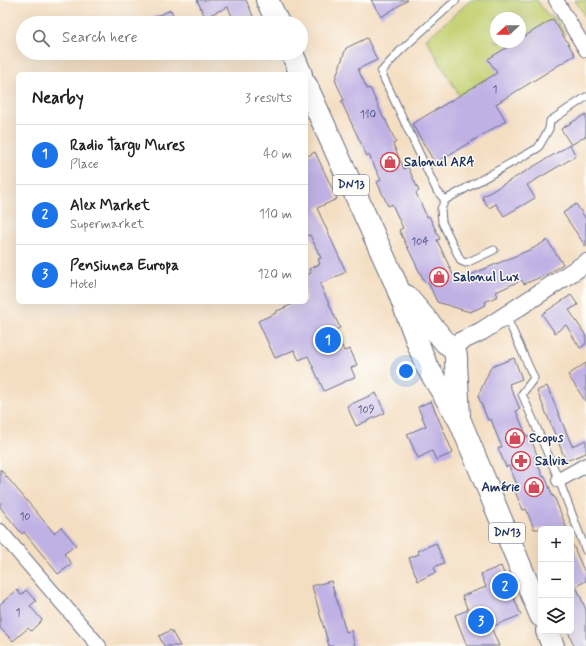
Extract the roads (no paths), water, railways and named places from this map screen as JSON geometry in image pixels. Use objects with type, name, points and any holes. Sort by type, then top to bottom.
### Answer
[{"type":"main road","points":[[267,0],[275,16]]},
{"type":"main road","points":[[295,60],[300,72]]},
{"type":"main road","name":"DN13","points":[[308,89],[396,284],[427,364],[460,421],[538,609]]},
{"type":"main road","name":"DN13","points":[[396,284],[452,352],[460,421]]},
{"type":"main road","points":[[427,364],[426,352],[428,347],[434,343],[440,342],[452,352]]},
{"type":"main road","points":[[548,634],[553,646]]},
{"type":"street","points":[[556,0],[586,50]]},
{"type":"street","points":[[452,352],[586,264]]},
{"type":"street","points":[[559,480],[586,466]]},
{"type":"street","points":[[0,531],[99,646]]},
{"type":"lane","points":[[445,200],[437,191],[381,72],[400,51],[456,0]]},
{"type":"lane","points":[[494,250],[466,263],[461,261],[442,222],[441,209],[445,200],[538,148],[549,129],[550,120],[586,97]]},
{"type":"lane","points":[[506,316],[534,378],[522,394],[559,480],[586,551]]},
{"type":"place","name":"Salonul ARA","points":[[390,162]]},
{"type":"place","name":"Salonul Lux","points":[[439,277]]},
{"type":"place","name":"Radio Targu Mures","points":[[328,340]]},
{"type":"place","name":"Scopus","points":[[515,438]]},
{"type":"place","name":"Salvia","points":[[521,461]]},
{"type":"place","name":"Amérie","points":[[534,487]]},
{"type":"place","name":"Alex Market","points":[[505,586]]},
{"type":"place","name":"Pensiunea Europa","points":[[481,621]]}]
